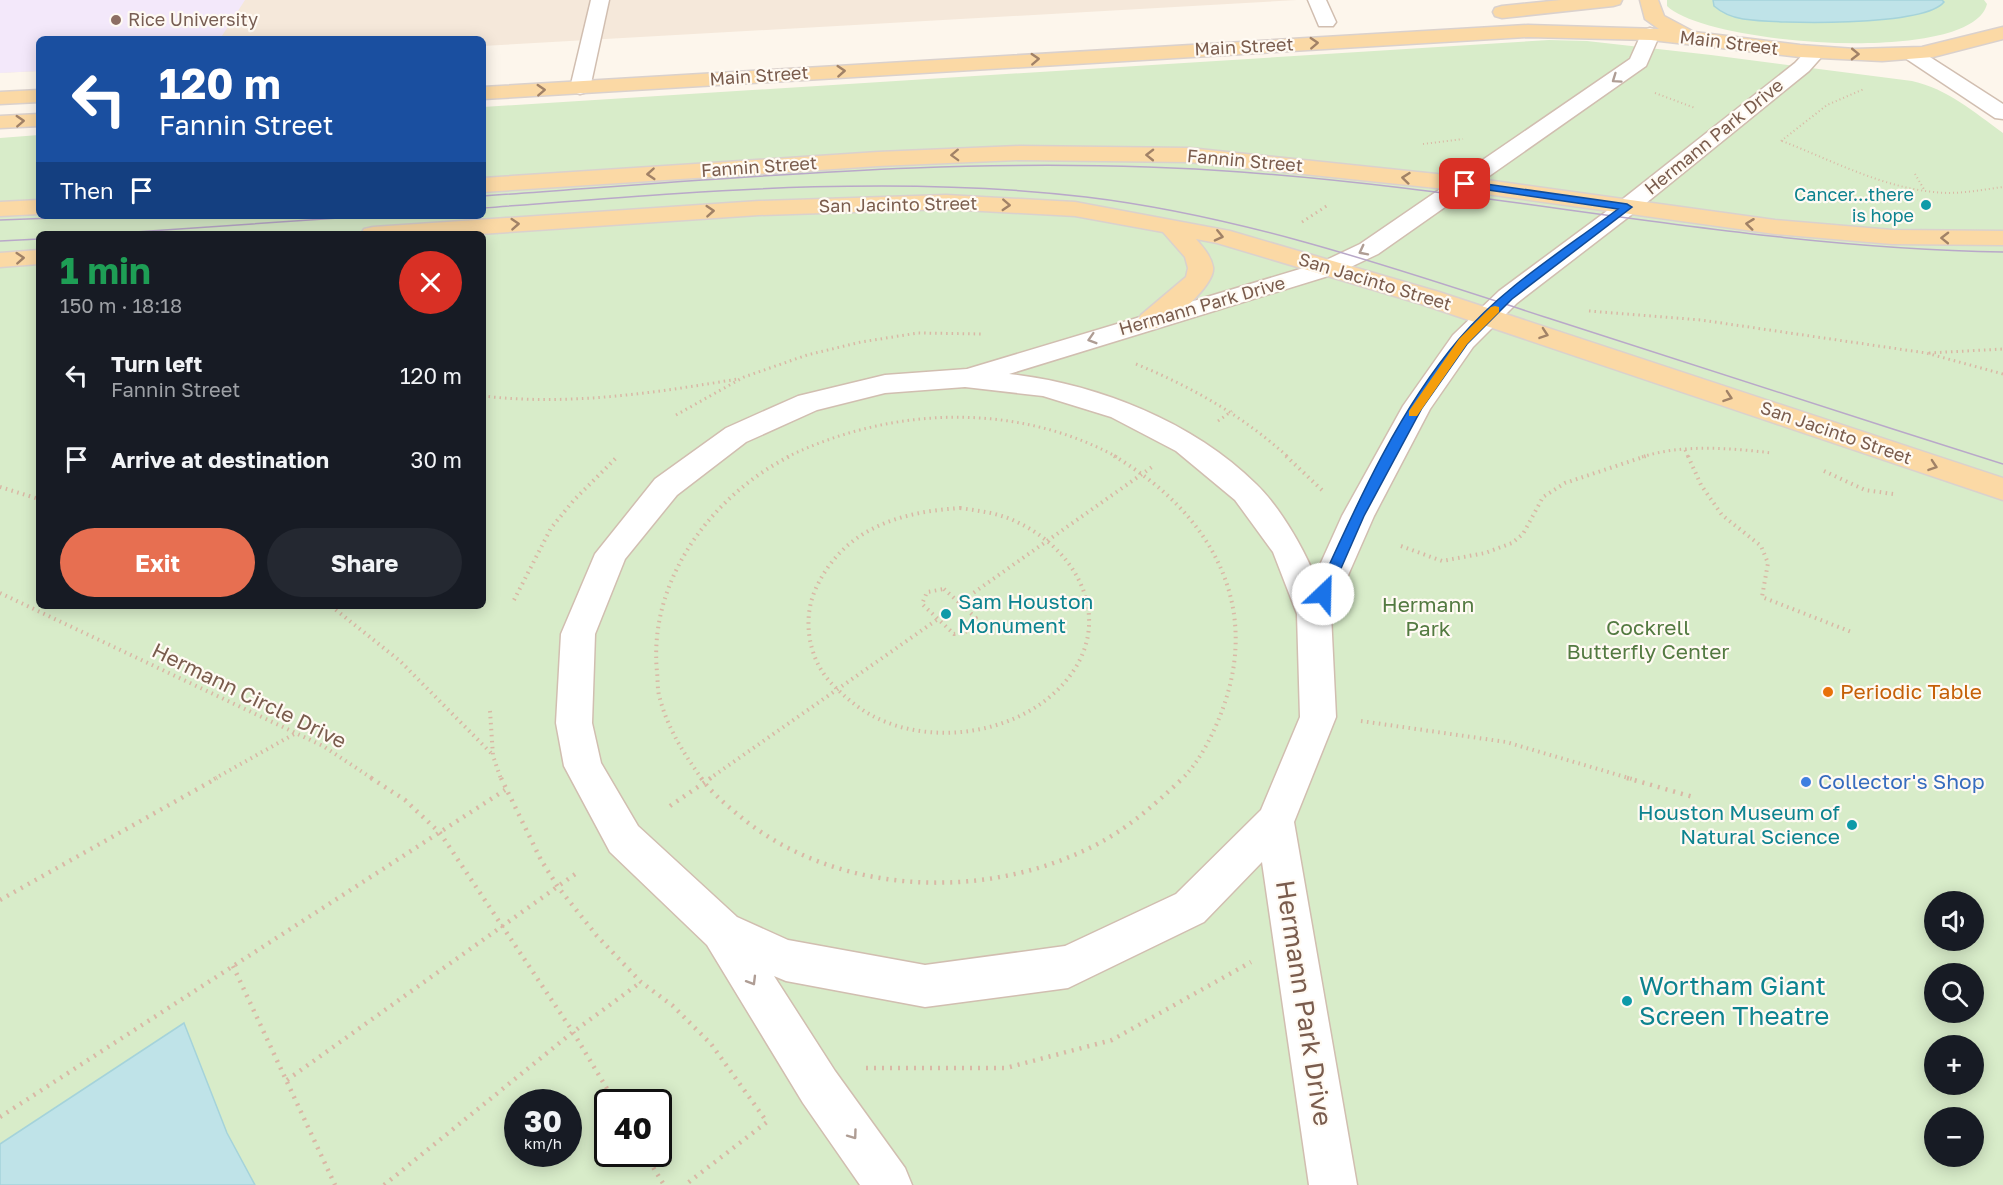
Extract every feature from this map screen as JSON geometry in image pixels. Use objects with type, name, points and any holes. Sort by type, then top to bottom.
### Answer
[{"type":"main road","points":[[1487,13],[1613,0]]},
{"type":"main road","points":[[1649,0],[1653,27]]},
{"type":"main road","name":"Main Street","points":[[1304,24],[1349,21]]},
{"type":"main road","name":"Main Street","points":[[486,93],[583,78],[1528,31],[1653,27],[1692,38],[1815,53],[1912,54],[1967,44],[2003,33]]},
{"type":"main road","name":"Main Street","points":[[563,69],[583,78],[609,66]]},
{"type":"main road","points":[[0,98],[36,96]]},
{"type":"main road","points":[[0,122],[36,120]]},
{"type":"main road","name":"Fannin Street","points":[[486,185],[878,159],[1019,153],[1189,155],[1465,184],[1775,227],[1892,237],[2003,238]]},
{"type":"main road","name":"San Jacinto Street","points":[[759,208],[946,202],[1074,209],[1221,236],[1488,316],[2003,489]]},
{"type":"main road","points":[[0,208],[36,207]]},
{"type":"main road","name":"Fannin Street","points":[[418,231],[759,208]]},
{"type":"main road","points":[[1150,321],[1200,279],[1202,268],[1200,258],[1169,225]]},
{"type":"main road","points":[[0,260],[36,257]]},
{"type":"street","points":[[583,78],[600,0]]},
{"type":"street","points":[[1317,0],[1326,22]]},
{"type":"street","name":"Hermann Park Drive","points":[[965,378],[1329,268],[1369,249],[1639,62],[1653,27]]},
{"type":"street","name":"Hermann Park Drive","points":[[1314,614],[1358,516],[1417,406],[1463,341],[1508,297],[1627,207],[1802,67],[1815,53]]},
{"type":"street","points":[[1912,54],[2003,113]]},
{"type":"street","points":[[722,931],[786,960],[925,986],[1068,967],[1190,908],[1275,822],[1318,717],[1314,614],[1287,548],[1245,492],[1186,444],[1121,410],[1066,393],[1045,387],[965,378],[885,384],[808,403],[736,435],[666,487],[611,554],[578,634],[574,723],[584,766],[624,839],[722,931],[801,1060],[888,1185]]},
{"type":"street","name":"Hermann Park Drive","points":[[1275,822],[1333,1185]]},
{"type":"path","points":[[1869,88],[1827,105],[1782,141],[1898,185],[1926,192],[1949,193],[2003,187]]},
{"type":"path","points":[[1649,91],[1698,109]]},
{"type":"path","points":[[1915,174],[1926,192]]},
{"type":"path","points":[[1293,228],[1332,202]]},
{"type":"path","points":[[1586,311],[1701,320],[1926,353],[2003,374]]},
{"type":"path","points":[[1926,353],[2003,349]]},
{"type":"path","points":[[1131,363],[1173,378],[1232,411],[1289,456],[1327,495]]},
{"type":"path","points":[[486,396],[554,403],[598,401],[744,377]]},
{"type":"path","points":[[1214,424],[1232,411]]},
{"type":"path","points":[[940,416],[1007,421],[1050,430],[1092,444],[1143,474],[1180,507],[1208,542],[1222,571],[1233,603],[1237,648],[1236,670],[1230,694],[1212,739],[1180,783],[1138,821],[1084,852],[1023,873],[958,882],[892,879],[859,874],[828,865],[771,840],[724,806],[702,784],[677,746],[660,704],[654,660],[658,618],[670,578],[691,541],[719,507],[752,479],[789,456],[830,438],[873,425],[940,416]]},
{"type":"path","points":[[1401,546],[1443,561],[1485,553],[1512,543],[1523,534],[1543,497],[1565,483],[1648,454],[1685,450],[1747,450],[1774,453]]},
{"type":"path","points":[[1685,450],[1701,485],[1722,514],[1761,546],[1768,563],[1762,597],[1854,633]]},
{"type":"path","points":[[514,600],[532,560],[551,529],[584,489],[618,456]]},
{"type":"path","points":[[959,603],[1158,464]]},
{"type":"path","points":[[1815,466],[1865,490],[1898,494]]},
{"type":"path","points":[[0,487],[36,498]]},
{"type":"path","points":[[960,508],[1005,517],[1025,524],[1049,540],[1073,564],[1086,590],[1091,618],[1086,647],[1072,675],[1047,699],[1016,718],[988,727],[939,733],[900,727],[865,713],[836,690],[818,666],[807,637],[808,607],[818,579],[836,554],[862,533],[892,519],[914,513],[960,508]]},
{"type":"path","points":[[944,589],[959,603],[976,618],[969,631],[954,634],[922,604],[927,592],[944,589]]},
{"type":"path","name":"Hermann Circle Drive","points":[[0,593],[323,746],[405,800],[440,833],[573,1032],[607,1089]]},
{"type":"path","points":[[335,609],[400,661],[493,756]]},
{"type":"path","points":[[670,806],[938,619]]},
{"type":"path","points":[[490,711],[493,756],[505,790],[541,860],[558,887],[597,936],[641,982],[673,1006],[711,1044],[767,1122],[685,1185]]},
{"type":"path","points":[[1360,721],[1506,742],[1693,797]]},
{"type":"path","points":[[0,900],[296,733]]},
{"type":"path","points":[[0,1117],[505,790]]},
{"type":"path","points":[[287,1080],[578,872]]},
{"type":"path","points":[[860,1068],[1006,1068],[1112,1040],[1203,991],[1259,956]]},
{"type":"path","points":[[233,966],[335,1185]]},
{"type":"path","points":[[384,1185],[573,1032],[641,982]]},
{"type":"path","points":[[653,1167],[664,1185]]},
{"type":"shaded area","points":[[0,0],[1297,0],[486,46],[486,36],[36,36],[36,71],[0,73]]},
{"type":"shaded area","name":"Rice University","points":[[0,0],[245,0],[222,36],[36,36],[36,71],[0,73]]},
{"type":"green space","points":[[1667,0],[1713,0],[1743,19],[1813,22],[1944,2],[1942,0],[1984,0],[1987,4],[1971,23],[1936,36],[1889,42],[1836,43],[1781,39],[1731,31],[1691,20],[1667,6]]},
{"type":"green space","name":"Hermann Park","points":[[1549,40],[1587,41],[1711,55],[1912,81],[1949,95],[2003,133],[2003,1185],[0,1185],[0,138],[36,135],[36,219],[486,219],[486,107]]},
{"type":"water","points":[[1713,0],[1942,0],[1944,2],[1931,10],[1880,20],[1786,22],[1739,18],[1714,6]]},
{"type":"water","points":[[184,1023],[227,1133],[255,1185],[0,1185],[0,1144]]},
{"type":"tram line","points":[[486,196],[862,170],[956,166],[1146,167],[1336,180],[1717,230],[1812,240],[1907,248],[2003,252]]},
{"type":"tram line","points":[[486,208],[709,192],[860,186],[935,186],[1011,190],[1086,197],[1145,206],[1262,231],[1377,263],[2003,464]]},
{"type":"tram line","points":[[0,220],[36,219]]},
{"type":"tram line","points":[[150,231],[324,219]]},
{"type":"tram line","points":[[0,241],[36,239]]},
{"type":"slow traffic","points":[[1413,413],[1463,341],[1495,309]]},
{"type":"place","name":"Rice University","points":[[116,20]]},
{"type":"place","name":"Cancer...there is hope","points":[[1926,205]]},
{"type":"place","name":"Sam Houston Monument","points":[[946,614]]},
{"type":"place","name":"Periodic Table","points":[[1828,692]]},
{"type":"place","name":"Collector's Shop","points":[[1806,782]]},
{"type":"place","name":"Houston Museum of Natural Science","points":[[1852,825]]},
{"type":"place","name":"Wortham Giant Screen Theatre","points":[[1627,1001]]},
{"type":"route","points":[[1323,594],[1358,516],[1379,481],[1417,406],[1463,341],[1508,297],[1627,207],[1465,184]]},
{"type":"park label","name":"Cockrell Butterfly Center","points":[[1648,640]]}]
